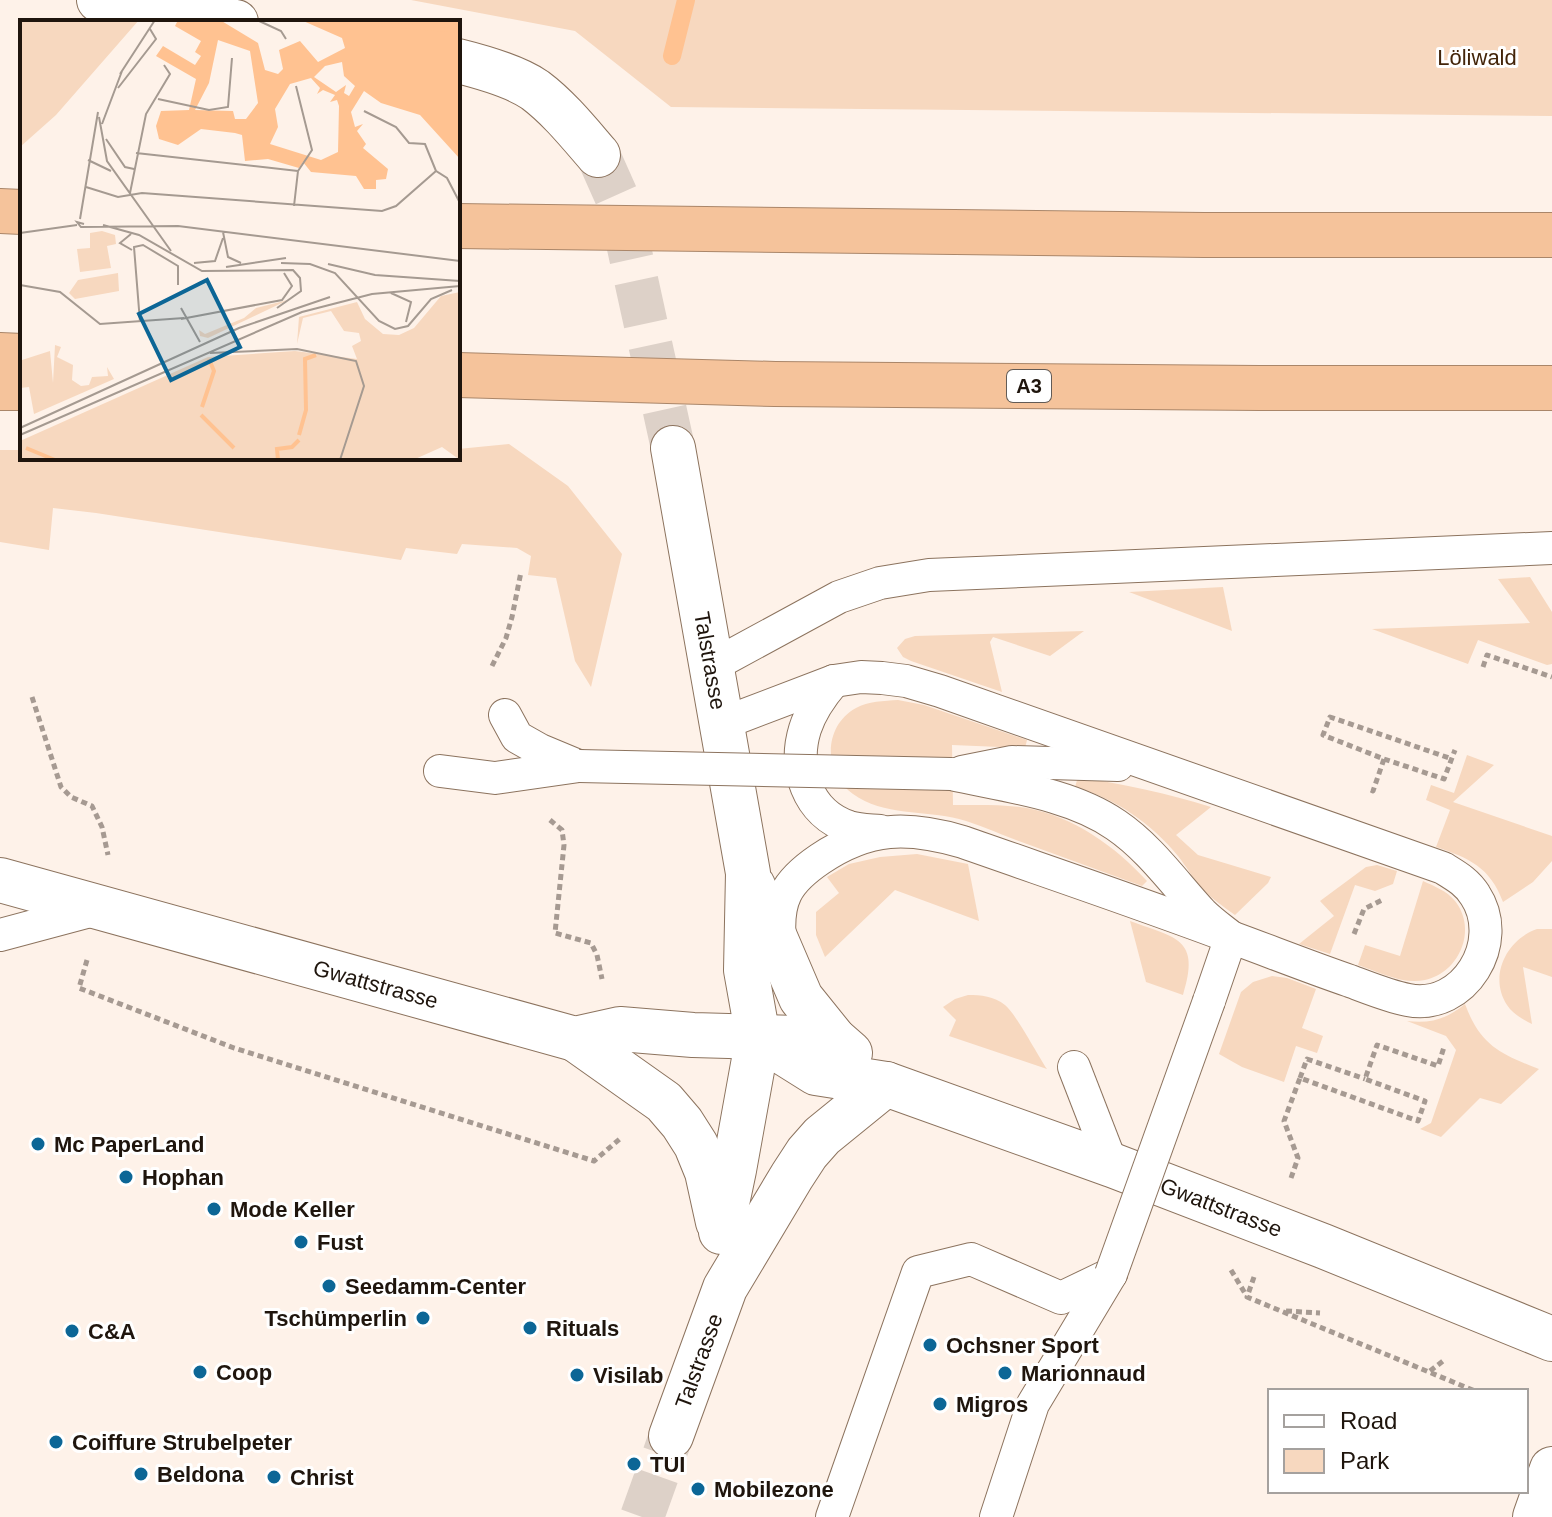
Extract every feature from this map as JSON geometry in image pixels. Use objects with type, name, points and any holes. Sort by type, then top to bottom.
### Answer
[{"type":"highway","points":[[0,211],[20,212]]},
{"type":"highway","points":[[460,226],[1188,235],[1552,235]]},
{"type":"highway","points":[[0,355],[20,356]]},
{"type":"highway","name":"A3","points":[[460,377],[775,384],[1552,388]]},
{"type":"street","points":[[99,0],[141,10],[220,20]]},
{"type":"street","points":[[460,62],[490,69],[534,89],[598,155]]},
{"type":"street","name":"Talstrasse","points":[[673,448],[748,873],[746,970],[758,1037]]},
{"type":"street","name":"Talstrasse","points":[[748,873],[801,998],[834,1039]]},
{"type":"street","name":"Gwattstrasse","points":[[0,880],[96,928],[575,1039],[620,1029],[693,1035],[834,1039],[886,1084]]},
{"type":"street","points":[[721,1232],[758,1037]]},
{"type":"street","name":"Gwattstrasse","points":[[758,1037],[816,1073],[886,1084],[1112,1165],[1552,1339]]},
{"type":"street","points":[[575,1039],[664,1102],[696,1145],[707,1172],[721,1232],[725,1288]]},
{"type":"street","points":[[725,1288],[807,1153],[822,1136],[886,1084]]},
{"type":"street","name":"Talstrasse","points":[[671,1436],[725,1288]]},
{"type":"street","points":[[1535,1517],[1552,1469]]},
{"type":"lane","points":[[712,666],[839,597],[880,583],[929,575],[1548,556]]},
{"type":"lane","points":[[721,724],[834,681],[861,677],[906,681],[940,691],[1443,868],[1462,879],[1476,896],[1485,915],[1483,954],[1470,977],[1453,991],[1433,1000],[1411,1001],[963,842],[935,834],[849,827],[824,813],[813,801],[806,788],[801,764],[805,728],[834,681]]},
{"type":"lane","points":[[505,715],[517,737],[579,766]]},
{"type":"lane","points":[[951,774],[1028,761],[1127,766],[1176,775]]},
{"type":"lane","points":[[440,771],[495,778],[579,766],[951,774],[1081,806],[1116,824],[1143,847],[1205,916],[1231,937]]},
{"type":"lane","points":[[781,949],[780,907],[797,875],[839,846],[886,832]]},
{"type":"lane","points":[[0,935],[96,928]]},
{"type":"lane","points":[[996,1517],[1033,1404],[1111,1274],[1231,937]]},
{"type":"lane","points":[[1074,1067],[1112,1165]]},
{"type":"lane","points":[[832,1517],[918,1272],[971,1259],[1061,1298],[1111,1274]]},
{"type":"path","points":[[492,666],[506,638],[521,572]]},
{"type":"path","points":[[1483,667],[1487,655],[1552,677]]},
{"type":"path","points":[[32,697],[61,787],[71,797],[92,806],[102,827],[109,856]]},
{"type":"path","points":[[1452,759],[1330,717],[1323,735],[1444,779],[1452,759],[1455,750]]},
{"type":"path","points":[[1358,785],[1373,791],[1384,759]]},
{"type":"path","points":[[562,830],[564,845],[555,933],[591,943],[602,980]]},
{"type":"path","points":[[96,928],[79,988],[234,1048],[594,1161],[625,1135]]},
{"type":"path","points":[[1365,1079],[1377,1045],[1438,1066],[1444,1047]]},
{"type":"path","points":[[1290,1104],[1307,1059],[1425,1101],[1418,1121],[1300,1078]]},
{"type":"path","points":[[1320,1313],[1281,1311],[1470,1389]]},
{"type":"path","points":[[1430,1371],[1443,1361]]},
{"type":"green space","name":"Löliwald","points":[[411,0],[1552,0],[1552,116],[671,107],[575,31]]},
{"type":"green space","points":[[509,444],[568,486],[622,554],[591,687],[575,661],[556,578],[528,575],[531,556],[517,548],[462,544],[457,554],[406,548],[401,560],[53,508],[49,550],[0,542],[0,450],[20,450],[20,460],[460,460],[460,449]]},
{"type":"green space","points":[[1530,577],[1552,612],[1552,664],[1547,665],[1478,640],[1468,664],[1372,629],[1530,623],[1498,579]]},
{"type":"green space","points":[[1223,587],[1232,631],[1129,592]]},
{"type":"green space","points":[[1084,631],[1050,656],[993,637],[990,642],[1002,692],[911,661],[903,657],[897,648],[905,639],[915,636]]},
{"type":"green space","points":[[898,700],[924,705],[1027,740],[1025,748],[952,745],[953,805],[1027,808],[1061,818],[1107,845],[1147,881],[1142,886],[966,821],[877,806],[853,794],[843,785],[832,762],[831,750],[837,726],[856,708]]},
{"type":"green space","points":[[1467,755],[1494,765],[1453,802],[1552,836],[1552,861],[1533,882],[1503,902],[1485,872],[1459,855],[1436,847],[1450,810],[1426,800],[1431,785],[1454,793]]},
{"type":"green space","points":[[1078,777],[1145,789],[1211,807],[1176,835],[1198,855],[1271,877],[1268,883],[1235,915],[1205,891],[1157,833],[1118,805],[1075,787]]},
{"type":"green space","points":[[917,854],[968,864],[979,921],[895,890],[825,957],[816,935],[816,912],[839,893],[827,877],[849,864],[880,857]]},
{"type":"green space","points":[[1377,865],[1397,871],[1393,884],[1375,891],[1355,885],[1330,954],[1299,944],[1334,916],[1320,901],[1366,867]]},
{"type":"green space","points":[[1423,881],[1448,894],[1462,912],[1465,937],[1455,960],[1437,976],[1417,981],[1391,977],[1358,965],[1365,945],[1400,956]]},
{"type":"green space","points":[[1130,921],[1172,937],[1186,951],[1189,962],[1183,995],[1146,982]]},
{"type":"green space","points":[[1537,929],[1552,929],[1552,977],[1523,967],[1532,1024],[1509,1008],[1499,982],[1509,950],[1526,934]]},
{"type":"green space","points":[[1272,976],[1316,989],[1302,1028],[1323,1036],[1317,1053],[1296,1046],[1284,1082],[1242,1067],[1219,1054],[1241,992],[1253,982]]},
{"type":"green space","points":[[968,995],[987,997],[1005,1005],[1047,1069],[949,1036],[956,1020],[943,1007]]},
{"type":"green space","points":[[1465,1004],[1485,1039],[1502,1053],[1539,1069],[1501,1104],[1480,1098],[1441,1137],[1420,1129],[1431,1123],[1456,1050],[1446,1036],[1407,1021],[1438,1019]]},
{"type":"waterway","points":[[672,56],[686,0]]},
{"type":"tunnel","points":[[598,155],[619,202],[673,448]]},
{"type":"tunnel","points":[[642,1517],[671,1436]]},
{"type":"place","name":"Mc PaperLand","points":[[38,1144]]},
{"type":"place","name":"Hophan","points":[[126,1177]]},
{"type":"place","name":"Mode Keller","points":[[214,1209]]},
{"type":"place","name":"Fust","points":[[301,1242]]},
{"type":"place","name":"Seedamm-Center","points":[[329,1286]]},
{"type":"place","name":"Tschümperlin","points":[[423,1318]]},
{"type":"place","name":"Rituals","points":[[530,1328]]},
{"type":"place","name":"C&A","points":[[72,1331]]},
{"type":"place","name":"Ochsner Sport","points":[[930,1345]]},
{"type":"place","name":"Coop","points":[[200,1372]]},
{"type":"place","name":"Marionnaud","points":[[1005,1373]]},
{"type":"place","name":"Visilab","points":[[577,1375]]},
{"type":"place","name":"Migros","points":[[940,1404]]},
{"type":"place","name":"Coiffure Strubelpeter","points":[[56,1442]]},
{"type":"place","name":"TUI","points":[[634,1464]]},
{"type":"place","name":"Beldona","points":[[141,1474]]},
{"type":"place","name":"Christ","points":[[274,1477]]},
{"type":"place","name":"Mobilezone","points":[[698,1489]]}]
